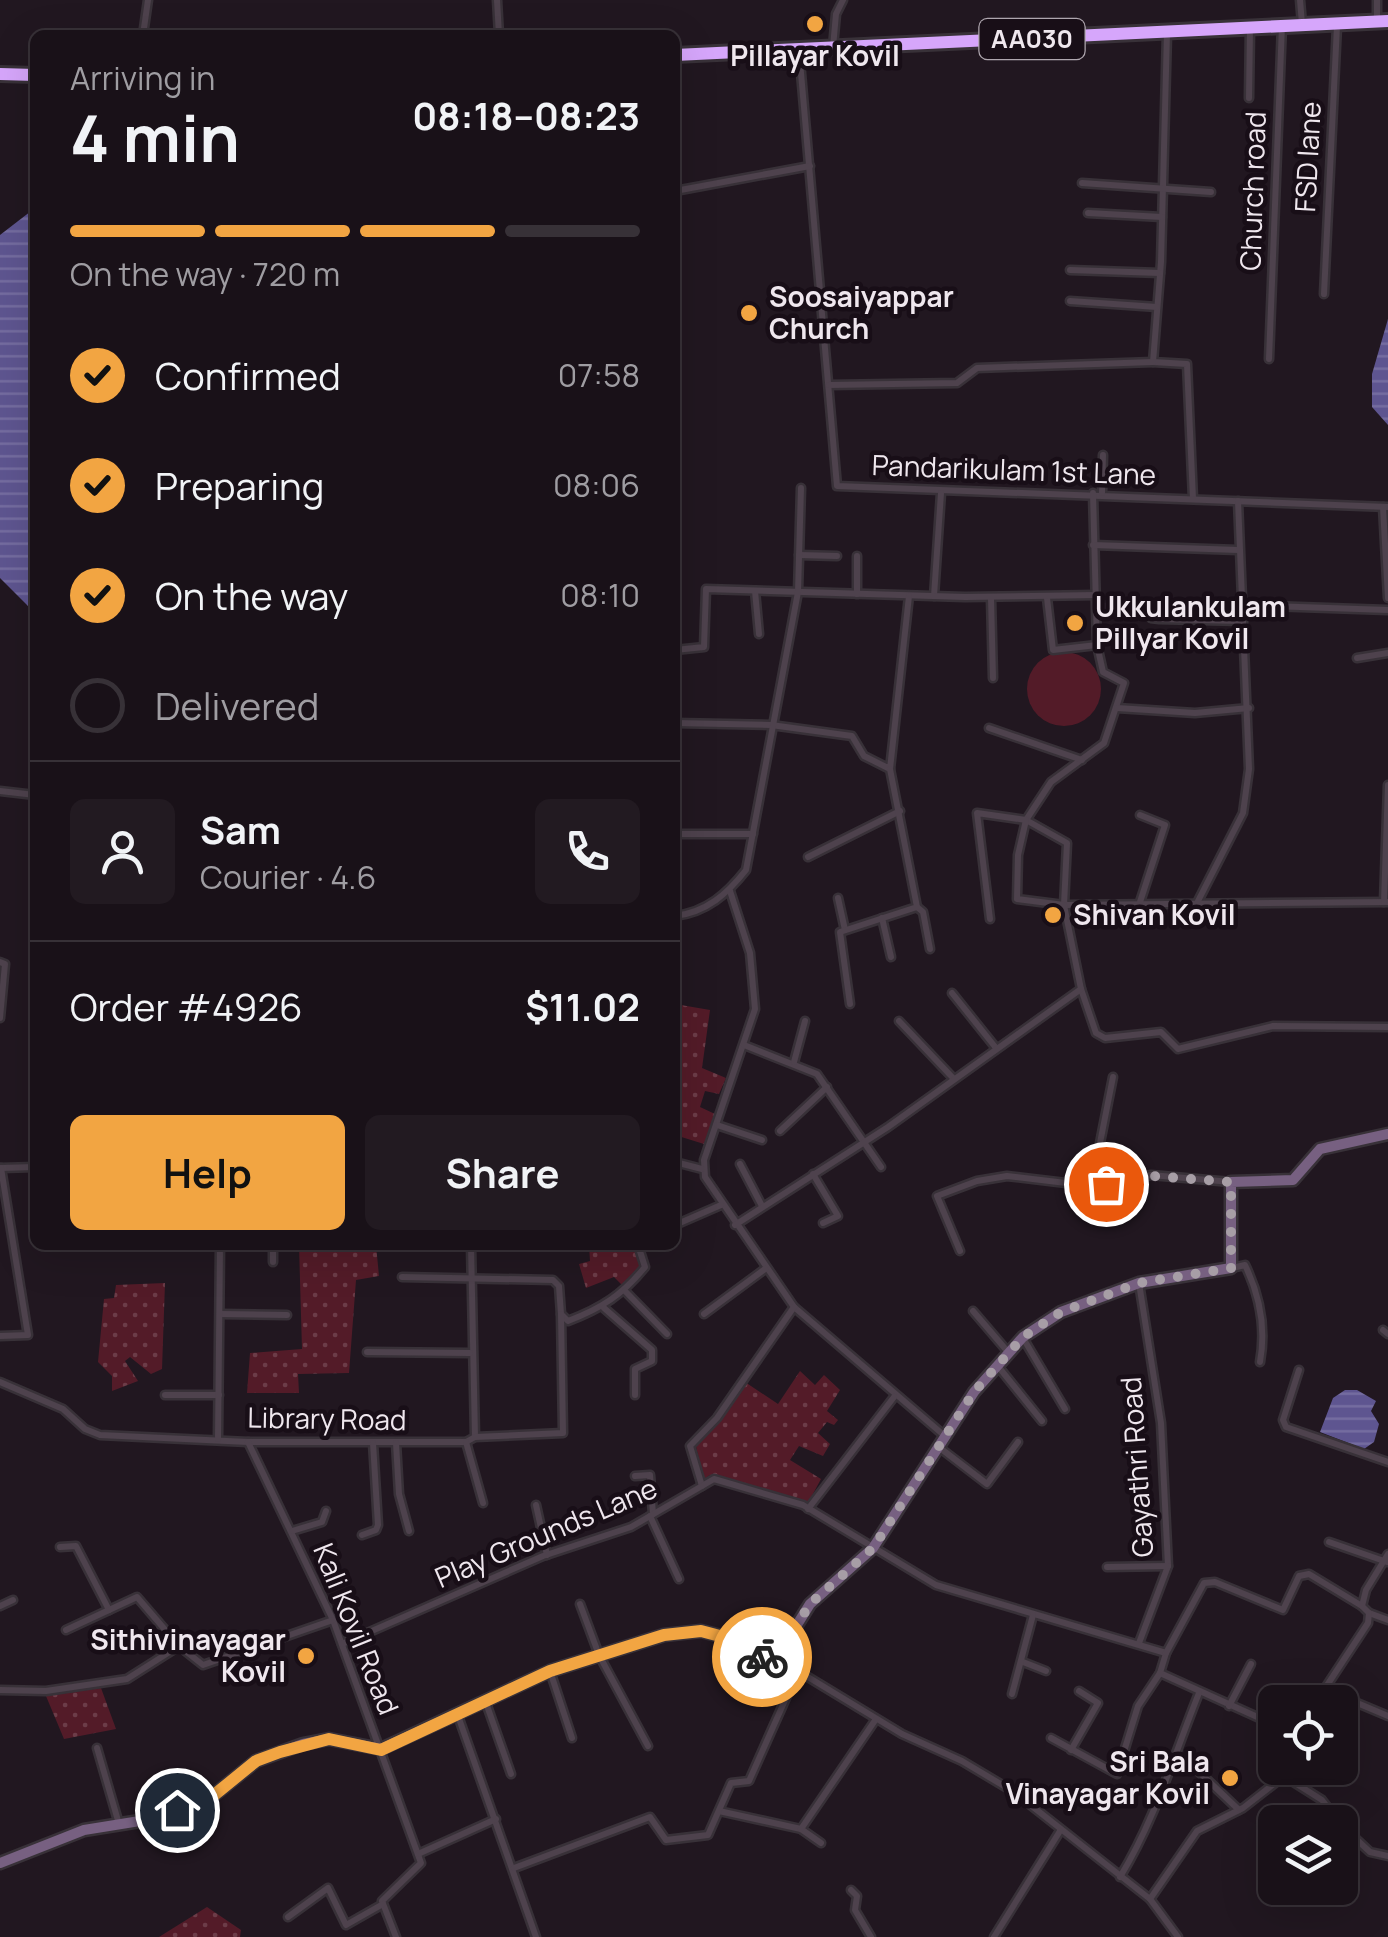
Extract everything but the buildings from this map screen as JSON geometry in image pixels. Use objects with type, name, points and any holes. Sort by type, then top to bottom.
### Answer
[{"type":"highway","name":"AA030","points":[[680,55],[1382,21]]},
{"type":"highway","points":[[0,74],[30,76]]},
{"type":"street","points":[[144,30],[148,0]]},
{"type":"street","points":[[497,0],[499,30]]},
{"type":"street","points":[[832,48],[836,14],[843,0]]},
{"type":"street","points":[[1300,0],[1302,24]]},
{"type":"street","points":[[1377,0],[1382,21]]},
{"type":"street","name":"FSD lane","points":[[1324,294],[1337,23]]},
{"type":"street","name":"Church road","points":[[1269,359],[1282,25]]},
{"type":"street","points":[[1249,98],[1250,27]]},
{"type":"street","points":[[1152,362],[1164,186],[1167,32]]},
{"type":"street","name":"Pandarikulam 1st Lane","points":[[799,48],[837,486],[941,493],[1098,493],[1386,507]]},
{"type":"street","points":[[680,190],[810,166]]},
{"type":"street","points":[[1082,183],[1211,192]]},
{"type":"street","points":[[1088,212],[1162,216]]},
{"type":"street","points":[[1070,270],[1160,273]]},
{"type":"street","points":[[1070,301],[1157,306]]},
{"type":"street","points":[[828,385],[957,384],[977,368],[1188,364],[1193,499]]},
{"type":"street","points":[[1103,454],[1094,545],[1097,645],[1103,672],[1124,683],[1104,743],[1051,782],[1026,820],[1018,855],[1017,899],[1064,905],[1386,902],[1388,785]]},
{"type":"street","points":[[680,915],[696,913],[730,892],[746,870],[798,592],[800,488]]},
{"type":"street","points":[[934,596],[941,493]]},
{"type":"street","points":[[1197,902],[1243,813],[1249,769],[1238,500]]},
{"type":"street","points":[[1386,507],[1388,598]]},
{"type":"street","points":[[1094,545],[1238,550]]},
{"type":"street","points":[[799,555],[837,556]]},
{"type":"street","points":[[857,556],[857,594]]},
{"type":"street","points":[[680,650],[704,648],[706,589],[991,598],[1096,595]]},
{"type":"street","points":[[755,591],[759,634]]},
{"type":"street","points":[[909,596],[890,769],[917,907],[924,912],[930,948]]},
{"type":"street","points":[[991,598],[993,678]]},
{"type":"street","points":[[1046,598],[1053,650],[1097,645]]},
{"type":"street","points":[[1242,605],[1388,610]]},
{"type":"street","points":[[1096,606],[1145,609],[1151,618],[1159,619],[1243,622]]},
{"type":"street","points":[[1357,658],[1388,654]]},
{"type":"street","points":[[1117,708],[1195,713],[1249,708]]},
{"type":"street","points":[[680,723],[771,726],[852,736],[864,756],[890,769]]},
{"type":"street","points":[[989,728],[1082,760]]},
{"type":"street","points":[[0,791],[30,794]]},
{"type":"street","points":[[808,857],[900,810]]},
{"type":"street","points":[[990,919],[977,813],[1026,820],[1067,842],[1064,905],[1081,989],[1096,1033],[1105,1038],[1161,1032],[1178,1049],[1272,1026],[1388,1027]]},
{"type":"street","points":[[1138,902],[1164,825],[1140,815]]},
{"type":"street","points":[[680,834],[753,834]]},
{"type":"street","points":[[730,892],[744,930],[755,1009],[702,1169],[720,1206],[794,1307],[987,1484],[1018,1442]]},
{"type":"street","points":[[838,898],[846,930]]},
{"type":"street","points":[[850,1004],[839,936],[846,930],[917,907]]},
{"type":"street","points":[[882,918],[891,957]]},
{"type":"street","points":[[0,962],[6,964],[0,1018]]},
{"type":"street","points":[[735,1225],[866,1140],[1081,989]]},
{"type":"street","points":[[952,992],[996,1048]]},
{"type":"street","points":[[899,1020],[953,1078]]},
{"type":"street","points":[[794,1062],[805,1022]]},
{"type":"street","points":[[744,1045],[818,1074],[882,1167]]},
{"type":"street","points":[[1106,1184],[1100,1143],[1113,1077]]},
{"type":"street","points":[[780,1130],[827,1087]]},
{"type":"street","points":[[717,1125],[762,1140]]},
{"type":"street","points":[[960,1251],[937,1202],[940,1192],[1006,1176],[1106,1184],[1152,1176],[1231,1182],[1293,1180],[1320,1149],[1388,1134]]},
{"type":"street","points":[[680,1163],[702,1169]]},
{"type":"street","points":[[740,1164],[762,1206]]},
{"type":"street","points":[[0,1336],[28,1334],[1,1168],[30,1167]]},
{"type":"street","points":[[813,1174],[838,1216],[822,1223]]},
{"type":"street","points":[[1231,1182],[1231,1268]]},
{"type":"street","points":[[680,1223],[720,1206]]},
{"type":"street","points":[[0,1249],[14,1248]]},
{"type":"street","points":[[218,1439],[220,1250]]},
{"type":"street","points":[[273,1250],[273,1262]]},
{"type":"street","points":[[471,1250],[474,1437]]},
{"type":"street","points":[[561,1314],[568,1320],[604,1308],[646,1267],[640,1250]]},
{"type":"street","points":[[773,1663],[810,1604],[873,1548],[996,1366],[1023,1337],[1061,1312],[1139,1283],[1245,1266],[1257,1294],[1264,1338],[1260,1362]]},
{"type":"street","points":[[704,1314],[765,1269]]},
{"type":"street","points":[[402,1277],[553,1280],[559,1286],[563,1433],[474,1437],[466,1442],[482,1504]]},
{"type":"street","name":"Gayathri Road","points":[[1139,1283],[1161,1423],[1168,1566],[1139,1643]]},
{"type":"street","points":[[626,1290],[667,1334]]},
{"type":"street","points":[[794,1307],[717,1418],[690,1446],[702,1486],[714,1479],[808,1508],[936,1585],[1166,1653]]},
{"type":"street","points":[[604,1308],[652,1350],[652,1361],[635,1369],[635,1395]]},
{"type":"street","points":[[974,1311],[1008,1352]]},
{"type":"street","points":[[220,1314],[287,1315]]},
{"type":"street","points":[[1023,1337],[1065,1409]]},
{"type":"street","points":[[367,1352],[470,1353]]},
{"type":"street","points":[[996,1366],[1042,1421]]},
{"type":"street","points":[[1299,1370],[1284,1420],[1286,1426],[1388,1462]]},
{"type":"street","name":"Library Road","points":[[0,1382],[62,1410],[85,1429],[100,1435],[248,1442],[466,1442]]},
{"type":"street","points":[[165,1395],[219,1395]]},
{"type":"street","points":[[808,1508],[894,1396]]},
{"type":"street","name":"Kali Kovil Road","points":[[248,1442],[334,1620],[418,1854]]},
{"type":"street","points":[[362,1535],[376,1530],[378,1525],[373,1443]]},
{"type":"street","points":[[396,1443],[399,1494],[408,1531]]},
{"type":"street","points":[[635,1476],[650,1475],[652,1515],[680,1579]]},
{"type":"street","name":"Play Grounds Lane","points":[[342,1644],[547,1555],[632,1527],[702,1486]]},
{"type":"street","points":[[536,1505],[547,1555]]},
{"type":"street","points":[[291,1531],[322,1522],[326,1511]]},
{"type":"street","points":[[1329,1542],[1387,1559],[1366,1590],[1362,1606]]},
{"type":"street","points":[[60,1546],[76,1546],[109,1610]]},
{"type":"street","points":[[1107,1566],[1168,1566]]},
{"type":"street","points":[[1051,1738],[1118,1774],[1138,1706],[1160,1674],[1166,1653],[1204,1583],[1215,1582],[1278,1611],[1288,1607],[1300,1576],[1310,1574],[1369,1613],[1388,1620]]},
{"type":"street","points":[[66,1630],[137,1597],[179,1646],[203,1665],[334,1620]]},
{"type":"street","points":[[0,1606],[13,1600]]},
{"type":"street","points":[[580,1604],[599,1655],[648,1746]]},
{"type":"street","points":[[1327,1685],[1368,1623],[1369,1613]]},
{"type":"street","points":[[1012,1694],[1033,1615]]},
{"type":"street","points":[[0,1863],[84,1830],[119,1825],[208,1800],[256,1761],[303,1744],[329,1739],[381,1750],[550,1671],[664,1635],[701,1631],[798,1671],[876,1719],[1014,1792],[1150,1899],[1178,1937]]},
{"type":"street","points":[[0,1690],[46,1692],[127,1678],[179,1646]]},
{"type":"street","points":[[1023,1662],[1046,1671]]},
{"type":"street","points":[[1229,1706],[1250,1664]]},
{"type":"street","points":[[550,1671],[572,1738]]},
{"type":"street","points":[[514,1868],[650,1817],[666,1840],[708,1835],[731,1783],[749,1782],[798,1671]]},
{"type":"street","points":[[1160,1674],[1258,1718]]},
{"type":"street","points":[[1072,1750],[1098,1703],[1079,1691]]},
{"type":"street","points":[[1120,1877],[1153,1819],[1177,1740],[1199,1693]]},
{"type":"street","points":[[485,1700],[511,1774]]},
{"type":"street","points":[[1358,1703],[1388,1716]]},
{"type":"street","points":[[457,1712],[536,1937]]},
{"type":"street","points":[[800,1828],[876,1719]]},
{"type":"street","points":[[97,1748],[119,1825]]},
{"type":"street","points":[[1198,1771],[1239,1810]]},
{"type":"street","points":[[1150,1899],[1197,1831],[1239,1810],[1270,1785]]},
{"type":"street","points":[[1303,1785],[1326,1805]]},
{"type":"street","points":[[719,1811],[800,1828],[821,1844]]},
{"type":"street","points":[[288,1917],[328,1888],[346,1925],[383,1904],[422,1864],[418,1854],[496,1820]]},
{"type":"street","points":[[994,1937],[1060,1831]]},
{"type":"street","points":[[1358,1840],[1370,1852],[1388,1856]]},
{"type":"street","points":[[851,1890],[857,1896],[855,1910],[871,1937]]},
{"type":"street","points":[[383,1904],[396,1937]]},
{"type":"shaded area","points":[[30,212],[30,608],[0,578],[0,235]]},
{"type":"shaded area","points":[[1388,319],[1388,425],[1372,407],[1372,374]]},
{"type":"shaded area","points":[[1064,652],[1090,663],[1101,689],[1090,715],[1064,726],[1038,715],[1027,689],[1038,663]]},
{"type":"shaded area","points":[[680,1005],[710,1010],[702,1068],[726,1078],[719,1094],[705,1091],[700,1107],[715,1114],[704,1144],[680,1137]]},
{"type":"shaded area","points":[[299,1250],[376,1250],[379,1276],[356,1280],[349,1373],[298,1374],[299,1393],[247,1393],[250,1353],[302,1349]]},
{"type":"shaded area","points":[[589,1250],[636,1250],[643,1265],[624,1287],[614,1277],[586,1288],[579,1264],[590,1261]]},
{"type":"shaded area","points":[[165,1283],[162,1369],[151,1374],[130,1357],[125,1361],[138,1381],[112,1391],[112,1376],[98,1362],[104,1299],[114,1298],[116,1285]]},
{"type":"shaded area","points":[[800,1371],[815,1385],[824,1375],[840,1390],[827,1411],[838,1420],[834,1425],[827,1422],[818,1433],[830,1444],[823,1456],[799,1446],[790,1460],[821,1479],[808,1503],[710,1475],[704,1479],[696,1447],[745,1382],[778,1404]]},
{"type":"shaded area","points":[[1345,1390],[1357,1390],[1376,1401],[1371,1411],[1379,1424],[1374,1442],[1364,1449],[1320,1432],[1333,1398]]},
{"type":"shaded area","points":[[101,1688],[116,1729],[64,1739],[46,1696]]},
{"type":"shaded area","points":[[207,1907],[241,1930],[240,1937],[159,1937]]},
{"type":"way so far","points":[[762,1657],[773,1663],[810,1604],[873,1548],[974,1392],[1023,1337],[1061,1312],[1139,1283],[1231,1268],[1231,1182],[1152,1176],[1106,1184]]},
{"type":"place","name":"Pillayar Kovil","points":[[815,24]]},
{"type":"place","name":"Soosaiyappar Church","points":[[749,313]]},
{"type":"place","name":"Ukkulankulam Pillyar Kovil","points":[[1075,623]]},
{"type":"place","name":"Shivan Kovil","points":[[1053,915]]},
{"type":"place","name":"Sithivinayagar Kovil","points":[[306,1656]]},
{"type":"place","name":"Sri Bala Vinayagar Kovil","points":[[1230,1778]]},
{"type":"route","points":[[177,1810],[208,1800],[256,1761],[280,1752],[329,1739],[381,1750],[550,1671],[664,1635],[701,1631],[762,1657]]}]
